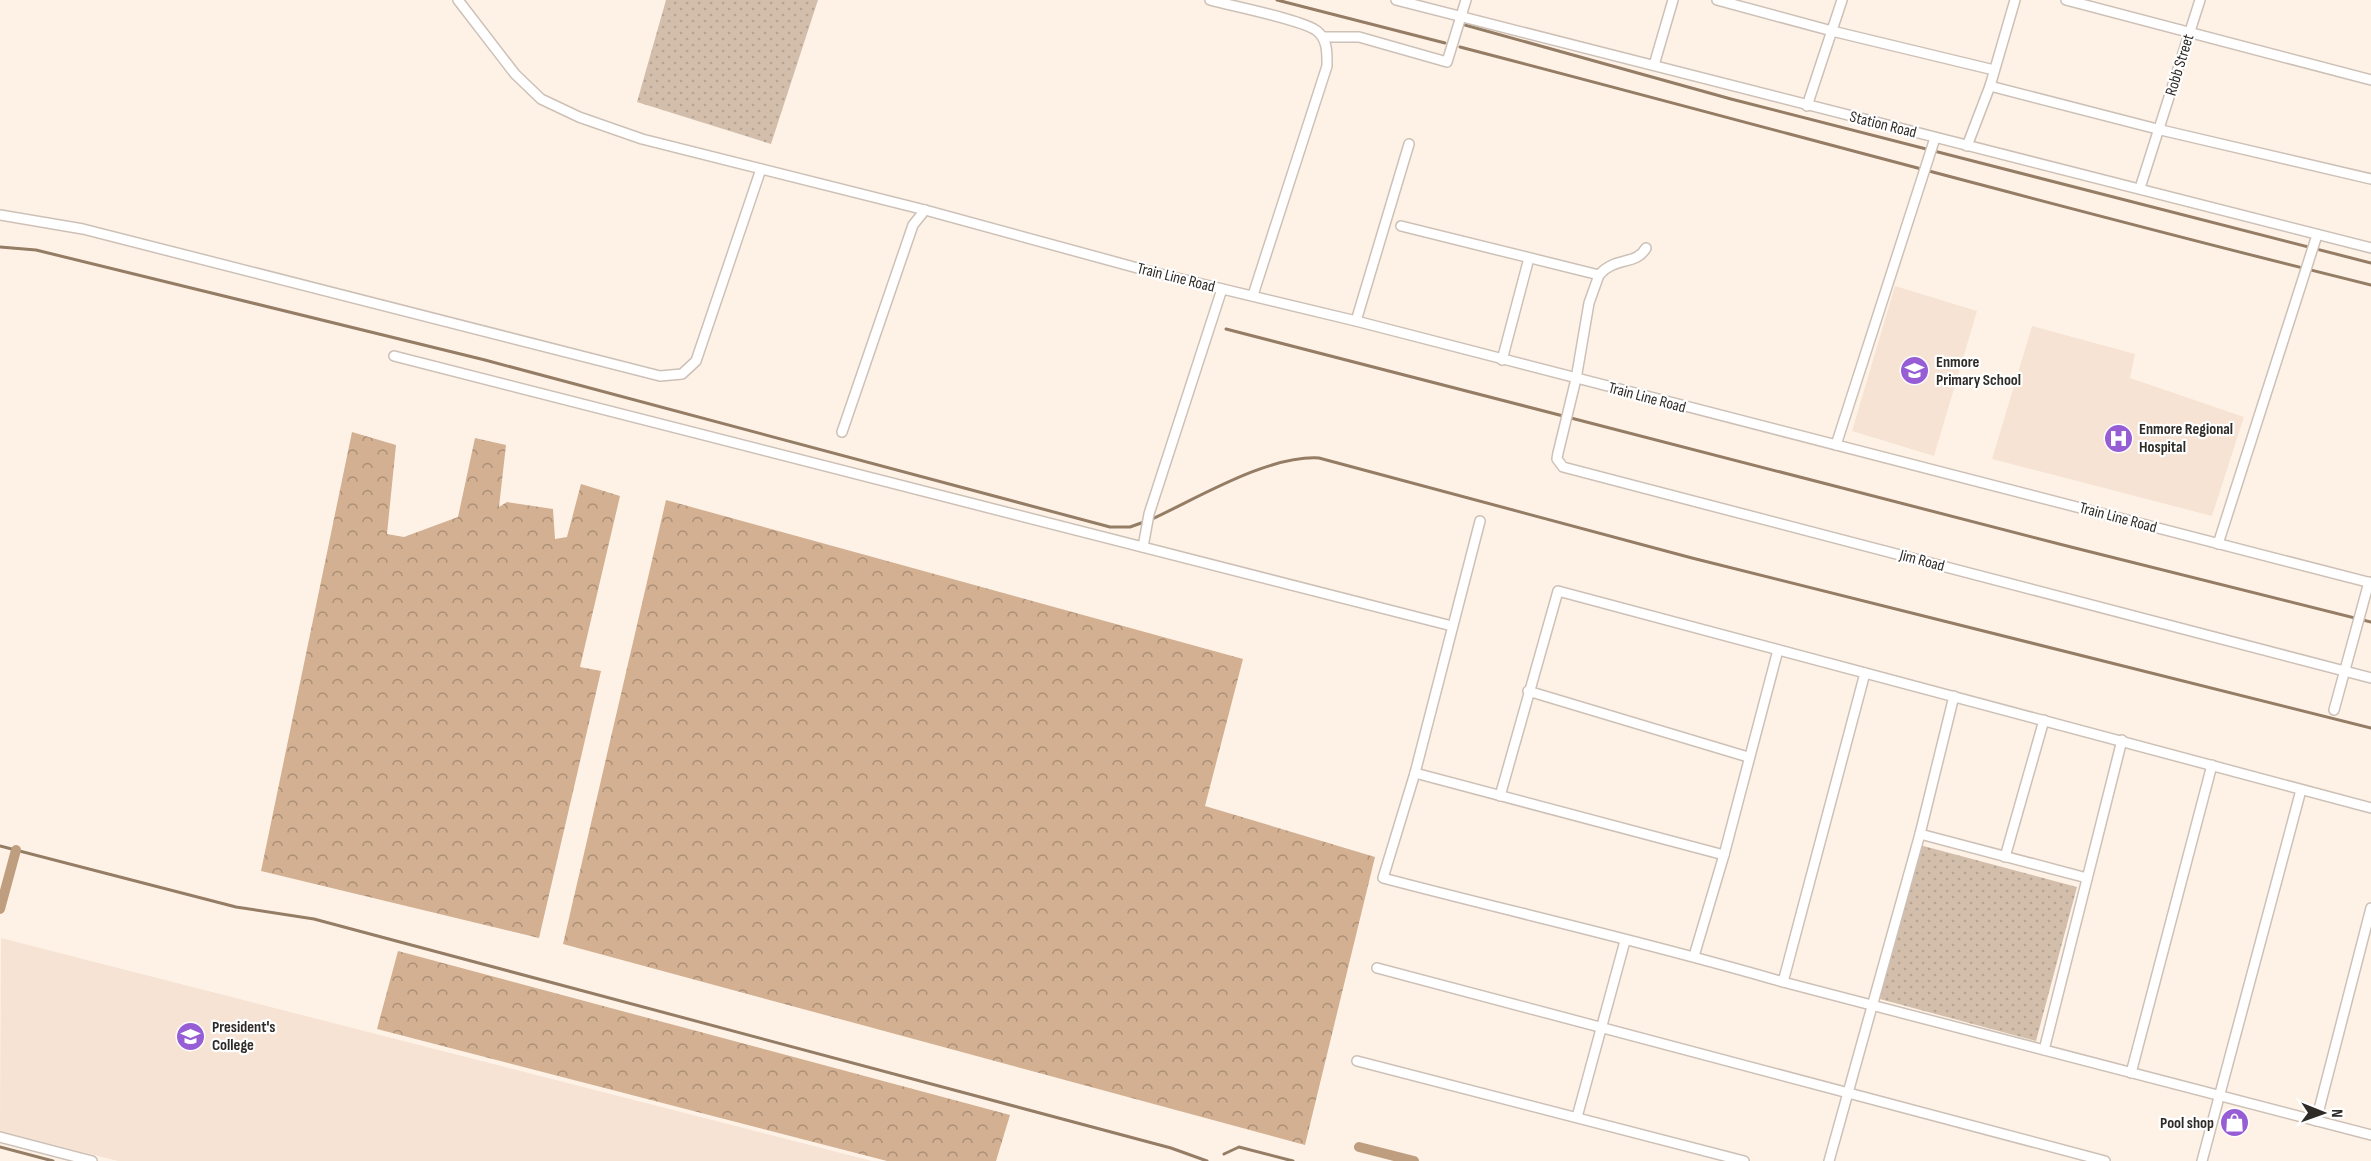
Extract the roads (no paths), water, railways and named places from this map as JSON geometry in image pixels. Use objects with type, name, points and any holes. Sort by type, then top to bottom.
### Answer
[{"type":"street","name":"Train Line Road","points":[[458,0],[515,75],[541,99],[579,117],[642,139],[2370,582]]},
{"type":"street","points":[[1210,0],[1307,26],[1323,38],[1327,50],[1327,66],[1253,295]]},
{"type":"street","name":"Station Road","points":[[1396,0],[2371,248]]},
{"type":"street","points":[[1323,38],[1359,37],[1447,62],[1466,0]]},
{"type":"street","points":[[1654,65],[1673,0]]},
{"type":"street","points":[[1717,0],[1832,32],[1994,70]]},
{"type":"street","points":[[1807,106],[1842,0]]},
{"type":"street","points":[[1967,146],[1990,86],[2015,0]]},
{"type":"street","points":[[2066,0],[2371,80]]},
{"type":"street","name":"Robb Street","points":[[2140,188],[2161,130],[2200,0]]},
{"type":"street","points":[[1990,86],[2161,130],[2371,179]]},
{"type":"street","points":[[1836,445],[1935,138]]},
{"type":"street","points":[[1356,321],[1409,144]]},
{"type":"street","points":[[0,215],[83,229],[660,376],[682,374],[696,361],[761,169]]},
{"type":"street","points":[[842,432],[913,225],[925,210]]},
{"type":"street","points":[[1401,226],[1599,275],[1607,265],[1636,258],[1646,248]]},
{"type":"street","points":[[2218,544],[2317,235]]},
{"type":"street","points":[[1502,360],[1529,258]]},
{"type":"street","name":"Jim Road","points":[[1599,275],[1589,303],[1576,380],[1557,459],[1563,467],[2371,678]]},
{"type":"street","points":[[1143,547],[1149,514],[1222,289]]},
{"type":"street","points":[[394,356],[1452,626]]},
{"type":"street","points":[[1480,521],[1415,773],[1383,878],[1625,941],[1694,956],[1783,982],[2371,1135]]},
{"type":"street","points":[[2334,710],[2370,582]]},
{"type":"street","points":[[1500,796],[1558,591],[2371,808]]},
{"type":"street","points":[[1694,956],[1724,855],[1778,650]]},
{"type":"street","points":[[1783,982],[1865,673]]},
{"type":"street","points":[[1528,691],[1748,757]]},
{"type":"street","points":[[1829,1161],[1874,1006],[1954,696]]},
{"type":"street","points":[[2005,857],[2044,720]]},
{"type":"street","points":[[2044,1050],[2122,740]]},
{"type":"street","points":[[2131,1073],[2211,765]]},
{"type":"street","points":[[1415,773],[1724,855]]},
{"type":"street","points":[[2202,1161],[2301,790]]},
{"type":"street","points":[[1920,834],[2087,878]]},
{"type":"street","points":[[2316,1121],[2371,908]]},
{"type":"street","points":[[1577,1117],[1625,941]]},
{"type":"street","points":[[1377,968],[2104,1161]]},
{"type":"street","points":[[1357,1061],[1744,1161]]},
{"type":"street","points":[[0,1137],[92,1161]]},
{"type":"waterway","points":[[1277,0],[1445,43]]},
{"type":"waterway","points":[[1465,25],[1731,99],[2371,263]]},
{"type":"waterway","points":[[1460,47],[2029,198],[2371,285]]},
{"type":"waterway","points":[[0,247],[36,250],[485,360],[1110,527],[1130,527],[1144,522]]},
{"type":"waterway","points":[[1226,329],[2371,622]]},
{"type":"waterway","points":[[1150,520],[1256,470],[1278,463],[1319,458],[1692,558],[2371,728]]},
{"type":"waterway","points":[[0,846],[236,907],[314,919],[1171,1148],[1207,1161]]},
{"type":"waterway","points":[[0,909],[16,850]]},
{"type":"waterway","points":[[0,1147],[53,1161]]},
{"type":"waterway","points":[[1224,1154],[1239,1147],[1293,1161]]},
{"type":"waterway","points":[[1359,1147],[1414,1161]]},
{"type":"place","name":"Enmore Primary School","points":[[1915,371]]},
{"type":"place","name":"Enmore Regional Hospital","points":[[2118,438]]},
{"type":"place","name":"President's College","points":[[191,1036]]},
{"type":"place","name":"Pool shop","points":[[2235,1123]]}]
